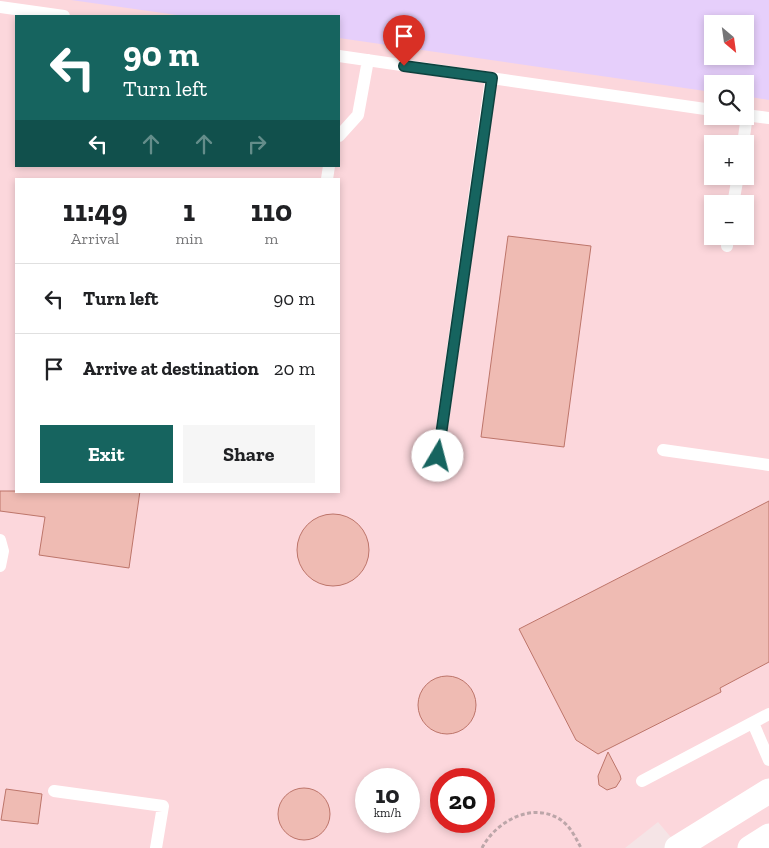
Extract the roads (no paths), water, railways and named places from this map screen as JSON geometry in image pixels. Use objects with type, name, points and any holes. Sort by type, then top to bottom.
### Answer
[{"type":"street","points":[[677,848],[769,791]]},
{"type":"street","points":[[750,848],[769,836]]},
{"type":"lane","points":[[0,7],[57,15]]},
{"type":"lane","points":[[340,56],[704,109]]},
{"type":"lane","points":[[340,135],[358,115],[368,60]]},
{"type":"lane","points":[[438,456],[492,78]]},
{"type":"lane","points":[[754,116],[769,118]]},
{"type":"lane","points":[[663,450],[769,465]]},
{"type":"lane","points":[[0,540],[3,551],[0,566]]},
{"type":"lane","points":[[642,781],[769,714]]},
{"type":"lane","points":[[752,722],[769,760]]},
{"type":"lane","points":[[54,791],[163,806],[156,848]]}]
